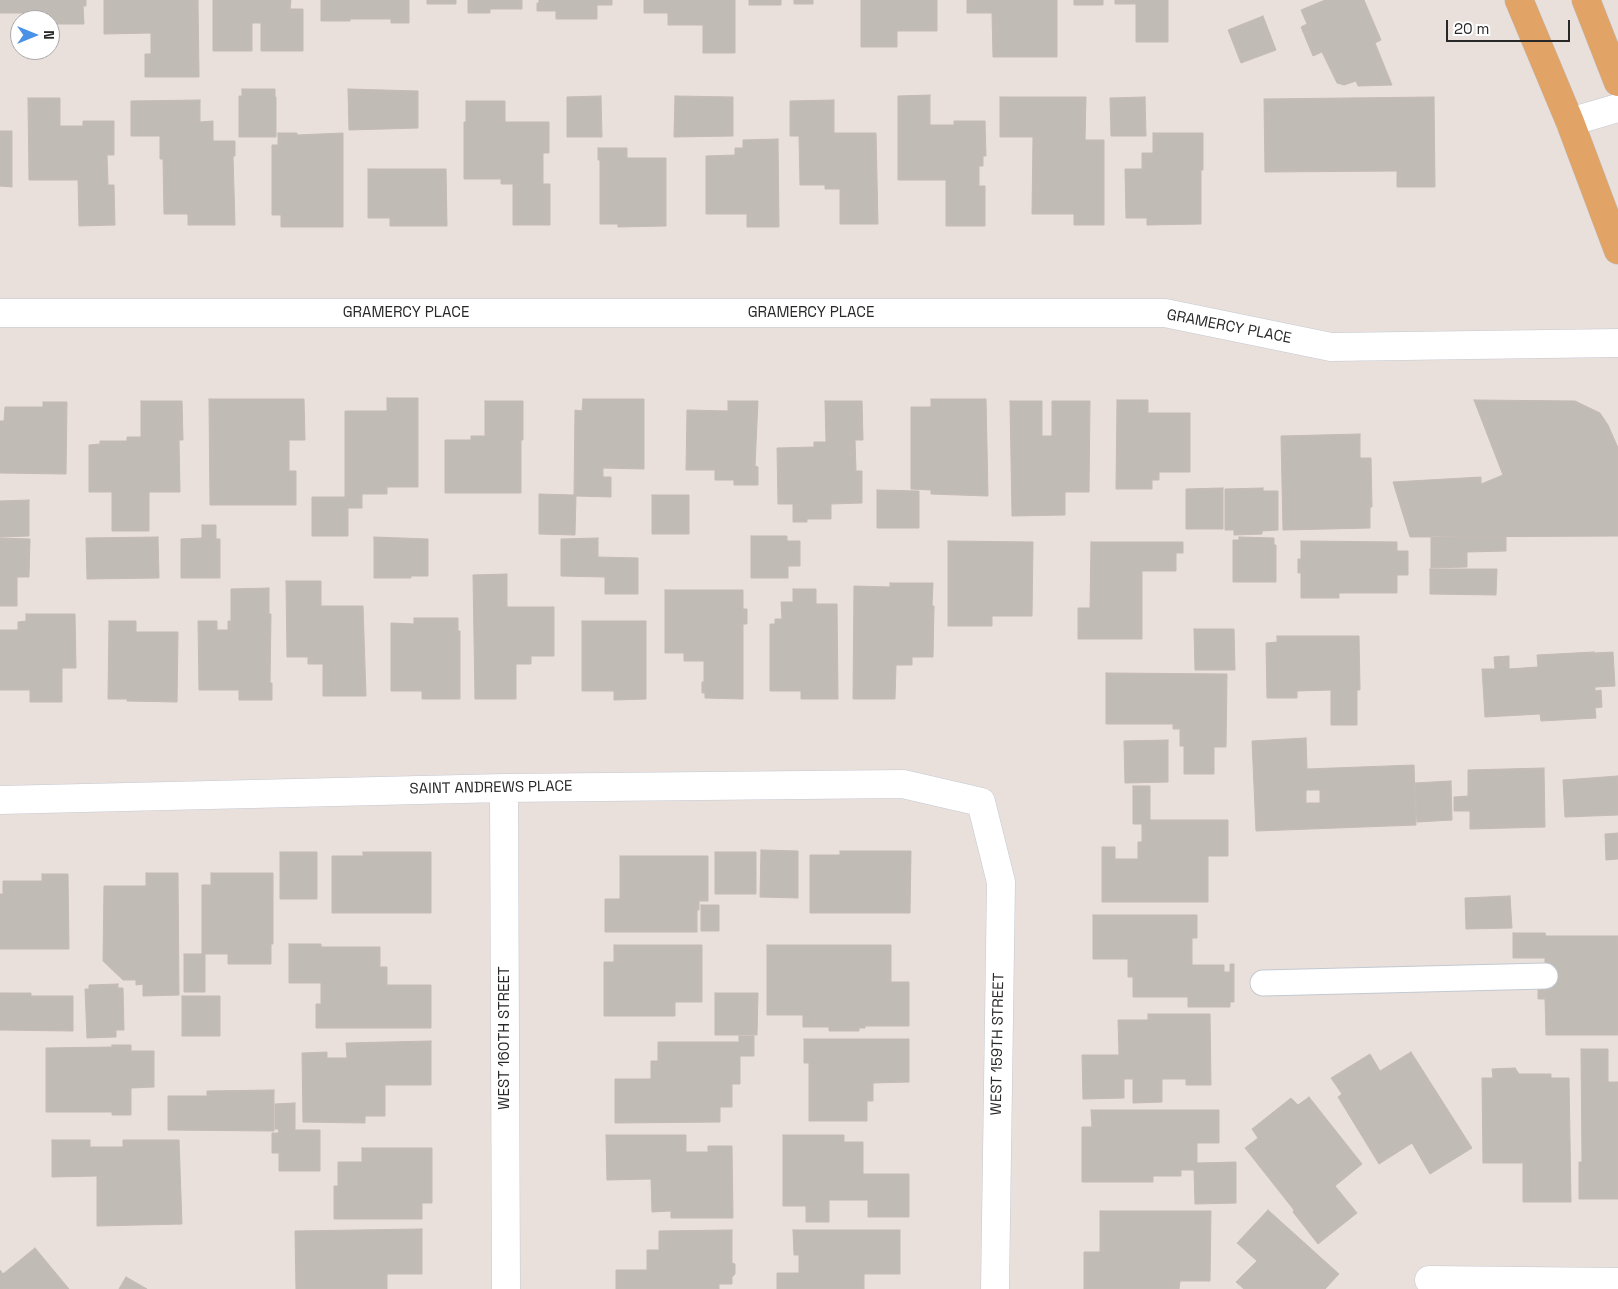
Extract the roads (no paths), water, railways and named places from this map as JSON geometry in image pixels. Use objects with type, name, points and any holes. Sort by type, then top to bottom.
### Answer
[{"type":"main road","points":[[1519,0],[1570,122],[1618,250]]},
{"type":"main road","points":[[1586,0],[1618,82]]},
{"type":"street","points":[[1570,122],[1618,108]]},
{"type":"street","name":"GRAMERCY PLACE","points":[[0,313],[1165,313],[1331,347],[1618,343]]},
{"type":"street","name":"SAINT ANDREWS PLACE","points":[[0,800],[504,788],[903,784],[981,802]]},
{"type":"street","name":"WEST 160TH STREET","points":[[504,788],[506,1289]]},
{"type":"street","name":"WEST 159TH STREET","points":[[981,802],[1001,882],[995,1289]]},
{"type":"street","points":[[1429,1280],[1618,1282]]},
{"type":"lane","points":[[1263,983],[1545,976]]}]
